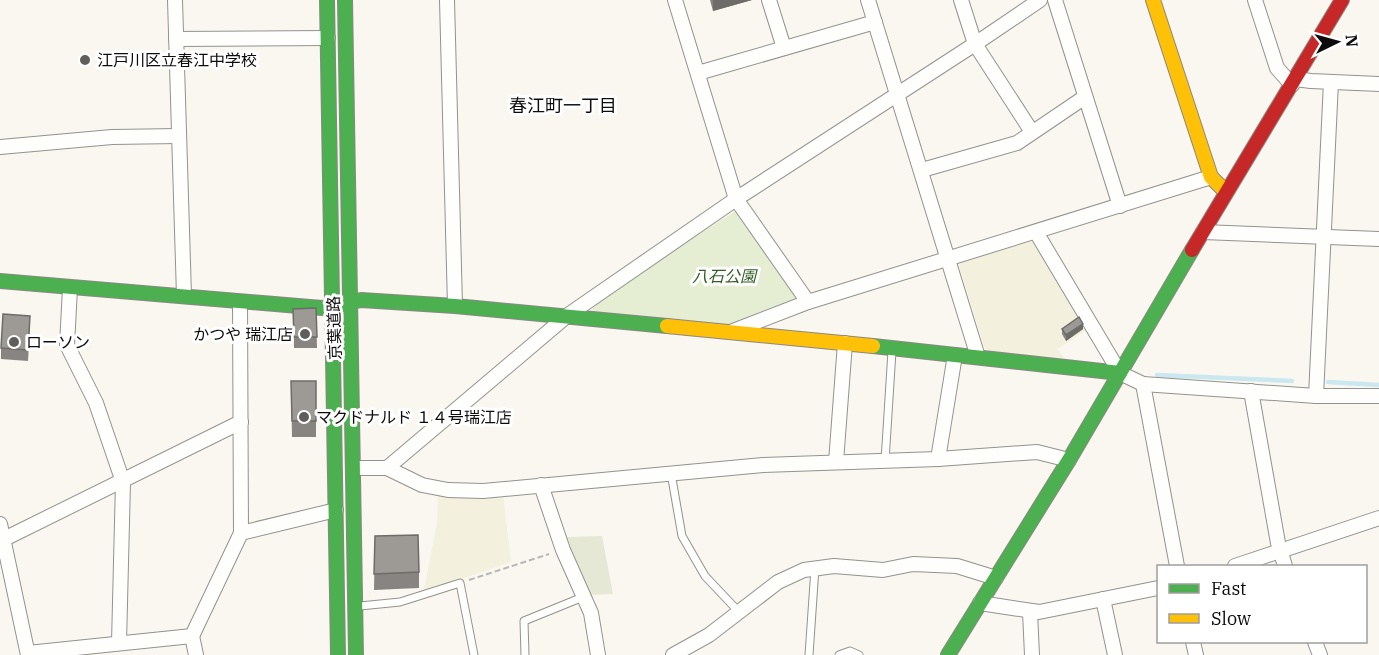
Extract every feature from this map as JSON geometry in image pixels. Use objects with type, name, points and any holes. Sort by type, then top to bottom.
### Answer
[{"type":"main road","name":"京葉道路","points":[[327,0],[338,655]]},
{"type":"main road","name":"京葉道路","points":[[345,0],[356,655]]},
{"type":"main road","points":[[1153,0],[1211,177],[1226,192]]},
{"type":"main road","points":[[948,655],[1068,460],[1342,0]]},
{"type":"main road","points":[[0,281],[322,308],[361,300],[568,315],[1120,373]]},
{"type":"street","points":[[175,0],[184,296]]},
{"type":"street","points":[[447,0],[455,306]]},
{"type":"street","points":[[675,0],[736,198],[808,302]]},
{"type":"street","points":[[769,0],[784,48]]},
{"type":"street","points":[[868,0],[978,357]]},
{"type":"street","points":[[962,0],[975,44],[1032,132]]},
{"type":"street","points":[[387,468],[568,315],[736,198],[1040,0]]},
{"type":"street","points":[[1055,0],[1120,206]]},
{"type":"street","points":[[1256,0],[1276,68],[1293,82],[1379,84]]},
{"type":"street","points":[[698,73],[875,22]]},
{"type":"street","points":[[176,39],[328,38]]},
{"type":"street","points":[[1317,396],[1331,82]]},
{"type":"street","points":[[922,170],[1017,143],[1085,97]]},
{"type":"street","points":[[0,147],[112,137],[178,136]]},
{"type":"street","points":[[731,332],[808,302],[1211,177]]},
{"type":"street","points":[[1036,232],[1120,373],[1143,384],[1317,396],[1379,396]]},
{"type":"street","points":[[1203,232],[1379,239]]},
{"type":"street","points":[[70,288],[67,345],[96,403],[123,482],[119,649]]},
{"type":"street","points":[[196,655],[192,636],[241,533],[240,302]]},
{"type":"street","points":[[836,462],[845,343]]},
{"type":"street","points":[[938,459],[955,354]]},
{"type":"street","points":[[1143,384],[1177,565]]},
{"type":"street","points":[[1251,391],[1280,552],[1284,565]]},
{"type":"street","points":[[2,540],[241,422]]},
{"type":"street","points":[[354,468],[387,468],[422,485],[448,490],[483,491],[763,465],[938,459],[1037,452],[1068,460]]},
{"type":"street","points":[[541,485],[563,550],[591,614],[598,655]]},
{"type":"street","points":[[241,533],[336,510]]},
{"type":"street","points":[[1241,565],[1379,518]]},
{"type":"street","points":[[0,524],[26,654],[119,649],[192,636]]},
{"type":"street","points":[[674,655],[709,635],[778,582],[804,570],[834,566],[883,570],[913,564],[957,566],[996,578]]},
{"type":"street","points":[[981,603],[1039,612],[1157,588]]},
{"type":"street","points":[[1103,599],[1115,655]]},
{"type":"street","points":[[1030,612],[1032,655]]},
{"type":"lane","points":[[885,461],[892,348]]},
{"type":"lane","points":[[671,473],[682,536],[705,576],[739,612]]},
{"type":"lane","points":[[809,655],[815,568]]},
{"type":"lane","points":[[355,607],[400,602],[460,583],[474,655]]},
{"type":"lane","points":[[525,655],[524,621],[584,597]]},
{"type":"lane","points":[[838,655],[850,651],[859,655]]},
{"type":"path","points":[[460,583],[563,550]]},
{"type":"shaded area","points":[[1029,241],[1034,243],[1086,330],[1058,349],[1065,359],[989,351],[984,347],[959,266],[963,260]]},
{"type":"shaded area","points":[[438,494],[503,494],[511,562],[421,593],[424,589],[437,523]]},
{"type":"green space","name":"八石公園","points":[[737,210],[797,298],[732,325],[593,311],[592,303]]},
{"type":"green space","points":[[602,536],[613,594],[588,595],[566,537]]},
{"type":"building","name":"かつや 瑞江店","points":[[316,308],[317,337],[294,337],[293,309]]},
{"type":"building","points":[[3,314],[30,316],[28,350],[1,348]]},
{"type":"building","points":[[1079,317],[1083,324],[1066,335],[1062,329]]},
{"type":"building","points":[[291,381],[316,381],[316,421],[292,421]]},
{"type":"building","points":[[418,535],[419,572],[374,574],[375,536]]},
{"type":"waterway","points":[[1157,375],[1292,381]]},
{"type":"waterway","points":[[1328,382],[1379,385]]},
{"type":"traffic: fast","points":[[327,0],[338,655]]},
{"type":"traffic: fast","points":[[345,0],[356,655]]},
{"type":"traffic: fast","points":[[948,655],[1069,460],[1192,250]]},
{"type":"traffic: fast","points":[[0,281],[322,308],[361,300],[455,306],[667,326]]},
{"type":"traffic: fast","points":[[873,346],[1120,373]]},
{"type":"traffic: slow","points":[[1153,0],[1211,177],[1226,192]]},
{"type":"traffic: slow","points":[[667,326],[873,346]]},
{"type":"traffic: jam","points":[[1192,250],[1342,0]]},
{"type":"place","name":"江戸川区立春江中学校","points":[[85,60]]},
{"type":"place","name":"かつや 瑞江店","points":[[305,334]]},
{"type":"place","name":"ローソン","points":[[14,342]]},
{"type":"place","name":"マクドナルド １４号瑞江店","points":[[304,417]]},
{"type":"district","name":"春江町一丁目","points":[[563,105]]}]
